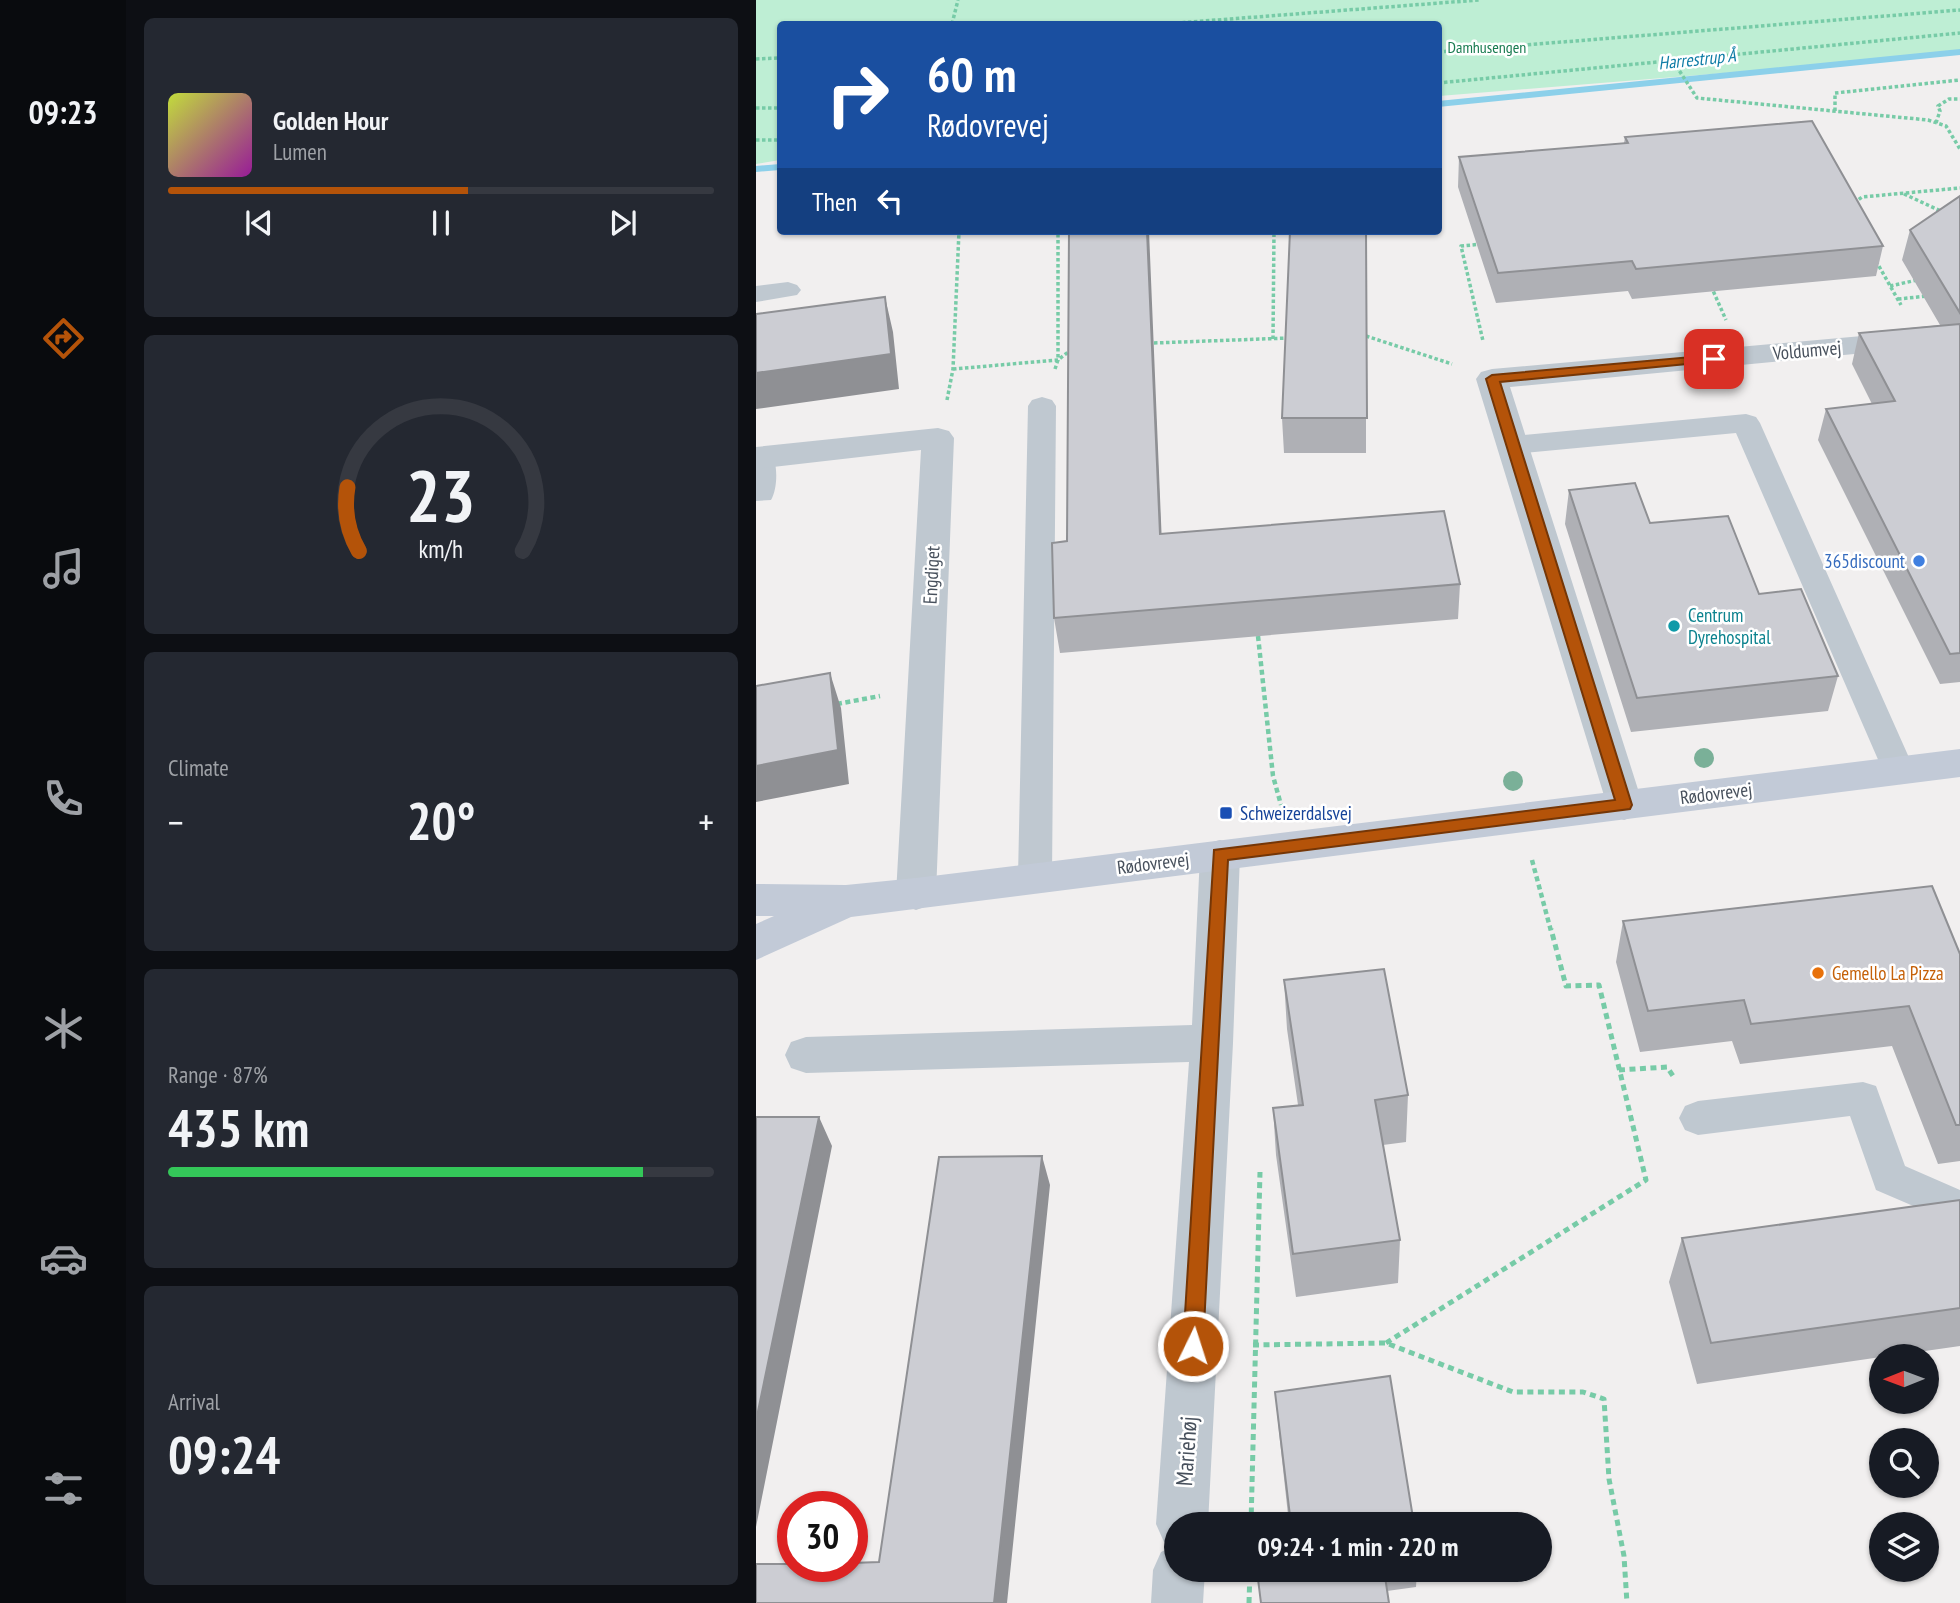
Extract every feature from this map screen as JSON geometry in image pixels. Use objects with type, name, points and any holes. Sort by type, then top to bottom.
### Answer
[{"type":"street","name":"Voldumvej","points":[[1492,379],[1896,342]]},
{"type":"street","points":[[1492,379],[1624,805]]},
{"type":"street","points":[[759,458],[938,438]]},
{"type":"street","name":"Engdiget","points":[[916,894],[938,438]]},
{"type":"street","name":"Rødovrevej","points":[[756,900],[846,901],[916,894],[1899,771],[1958,769]]},
{"type":"street","name":"Mariehøj","points":[[1183,1512],[1212,1043],[1220,855]]},
{"type":"street","name":"Rødovrevej","points":[[756,943],[846,901]]},
{"type":"street","points":[[806,1055],[1212,1043]]},
{"type":"street","points":[[1177,1603],[1178,1582]]},
{"type":"lane","points":[[756,294],[788,290]]},
{"type":"lane","points":[[1035,877],[1042,406]]},
{"type":"lane","points":[[1513,445],[1746,423],[1899,771]]},
{"type":"lane","points":[[759,458],[761,493]]},
{"type":"lane","points":[[1698,1118],[1863,1098],[1890,1178],[1960,1208]]},
{"type":"path","points":[[953,21],[958,0]]},
{"type":"path","points":[[1203,21],[1479,0]]},
{"type":"path","points":[[1442,51],[1960,9]]},
{"type":"path","points":[[1442,83],[1960,33]]},
{"type":"path","points":[[756,59],[777,58]]},
{"type":"path","points":[[1673,61],[1697,98],[1936,123],[1946,127],[1960,149]]},
{"type":"path","points":[[1835,111],[1835,93],[1960,80]]},
{"type":"path","points":[[1936,123],[1941,102],[1960,99]]},
{"type":"path","points":[[756,108],[777,108]]},
{"type":"path","points":[[756,140],[777,139]]},
{"type":"path","points":[[1847,208],[1861,198],[1960,188]]},
{"type":"path","points":[[1903,194],[1949,215]]},
{"type":"path","points":[[938,438],[953,369],[959,235]]},
{"type":"path","points":[[1058,235],[1058,360]]},
{"type":"path","points":[[1273,339],[1274,235]]},
{"type":"path","points":[[1488,244],[1461,246],[1492,379]]},
{"type":"path","points":[[1872,253],[1922,342],[1896,342]]},
{"type":"path","points":[[1890,286],[1921,279]]},
{"type":"path","points":[[1710,284],[1741,356]]},
{"type":"path","points":[[1898,299],[1935,295]]},
{"type":"path","points":[[1366,336],[1492,379]]},
{"type":"path","points":[[1154,343],[1289,338]]},
{"type":"path","points":[[953,369],[1058,360],[1073,348]]},
{"type":"path","points":[[1258,636],[1273,776]]},
{"type":"path","points":[[834,705],[925,688]]},
{"type":"path","points":[[1386,1343],[1646,1180],[1598,985],[1566,986],[1521,818]]},
{"type":"path","points":[[1619,1070],[1667,1067],[1698,1118]]},
{"type":"path","points":[[1251,1512],[1260,1166]]},
{"type":"path","points":[[1193,1346],[1386,1343],[1513,1392],[1583,1392],[1604,1399],[1609,1479],[1624,1556],[1627,1603]]},
{"type":"path","points":[[1250,1582],[1250,1603]]},
{"type":"green space","name":"Damhusengen","points":[[756,0],[1960,0],[1960,54],[1442,96],[1442,21],[777,21],[777,160],[756,164]]},
{"type":"building","points":[[1812,121],[1883,246],[1636,269],[1632,261],[1498,273],[1459,157],[1628,143],[1625,137]]},
{"type":"building","points":[[1960,196],[1960,313],[1910,230]]},
{"type":"building","points":[[1069,235],[1147,235],[1160,534],[1444,511],[1460,584],[1054,618],[1052,543],[1067,541]]},
{"type":"building","points":[[1290,235],[1366,235],[1367,418],[1282,418]]},
{"type":"building","points":[[885,297],[891,354],[756,373],[756,314]]},
{"type":"building","points":[[1960,324],[1960,653],[1950,654],[1826,409],[1895,401],[1859,333]]},
{"type":"building","name":"Centrum Dyrehospital","points":[[1635,483],[1650,523],[1728,516],[1759,594],[1801,589],[1838,676],[1637,698],[1569,490]]},
{"type":"building","points":[[830,673],[838,750],[756,766],[756,686]]},
{"type":"building","points":[[1932,886],[1960,954],[1960,1125],[1956,1125],[1909,1006],[1751,1024],[1744,1000],[1648,1011],[1623,921]]},
{"type":"building","points":[[1384,969],[1408,1095],[1375,1100],[1400,1240],[1293,1254],[1273,1108],[1303,1105],[1284,980]]},
{"type":"building","points":[[756,1117],[819,1117],[756,1421]]},
{"type":"building","points":[[1042,1156],[994,1603],[756,1603],[756,1564],[777,1564],[777,1582],[868,1582],[868,1562],[879,1562],[939,1157]]},
{"type":"building","points":[[1960,1200],[1960,1308],[1711,1343],[1682,1238]]},
{"type":"building","points":[[1390,1376],[1412,1512],[1290,1512],[1275,1392]]},
{"type":"building","points":[[1258,1582],[1386,1582],[1389,1603],[1261,1603]]},
{"type":"waterway","name":"Harrestrup Å","points":[[1442,104],[1960,52]]},
{"type":"waterway","name":"Harrestrup Å","points":[[756,169],[777,167]]},
{"type":"place","name":"365discount","points":[[1919,561]]},
{"type":"place","name":"Centrum Dyrehospital","points":[[1674,626]]},
{"type":"place","name":"Schweizerdalsvej","points":[[1226,813]]},
{"type":"place","name":"Gemello La Pizza","points":[[1818,973]]},
{"type":"route","points":[[1193,1346],[1212,1043],[1220,855],[1624,805],[1492,379],[1714,359]]}]
